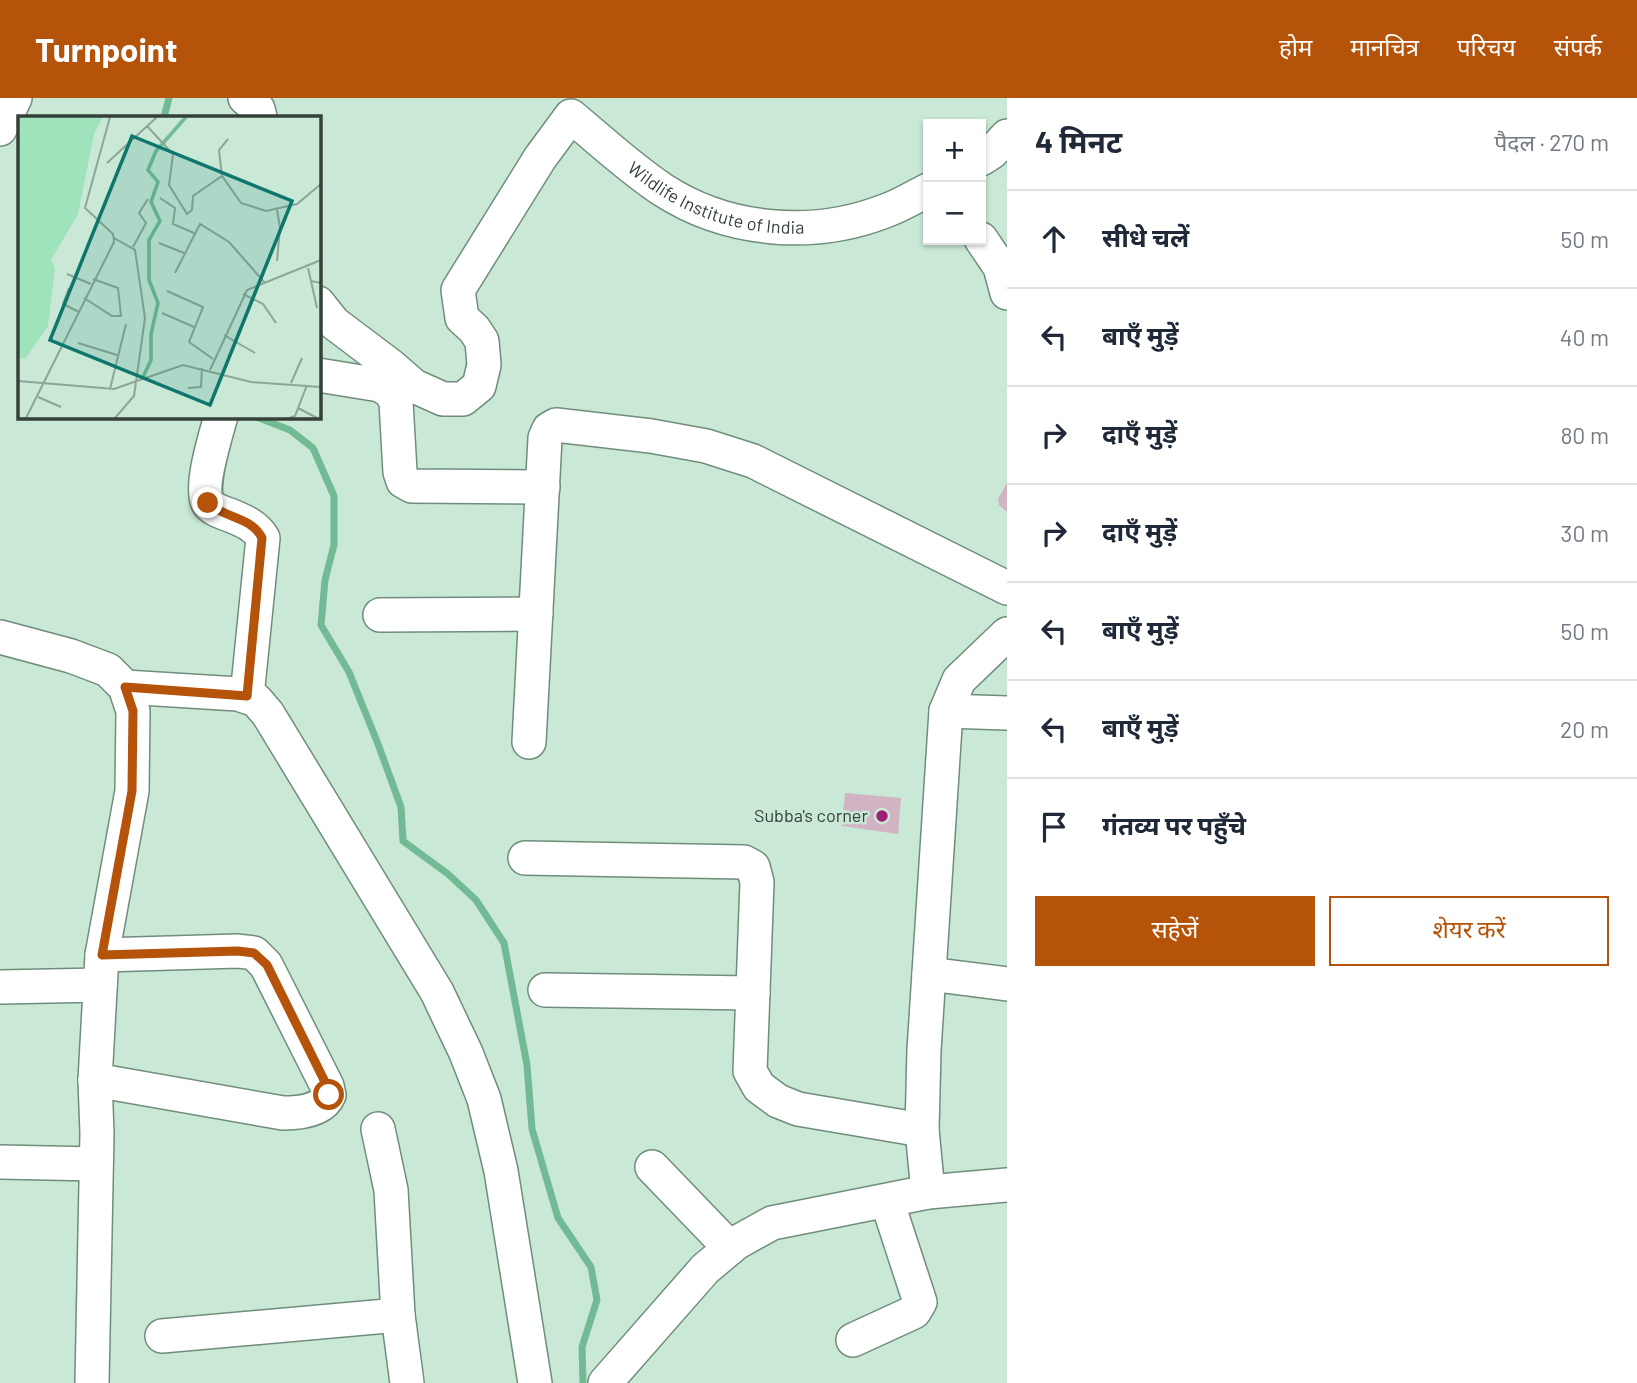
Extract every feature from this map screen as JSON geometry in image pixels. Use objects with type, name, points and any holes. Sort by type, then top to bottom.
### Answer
[{"type":"street","points":[[0,129],[15,98]]},
{"type":"street","points":[[245,98],[258,109],[260,116]]},
{"type":"street","name":"Wildlife Institute of India","points":[[320,306],[334,323],[414,386],[443,400],[463,399],[479,386],[484,365],[482,341],[462,318],[458,290],[540,158],[564,107],[663,190],[706,213],[734,222],[781,228],[839,223],[884,212],[923,192]]},
{"type":"street","points":[[986,156],[1007,136]]},
{"type":"street","points":[[985,245],[1000,267],[1007,293]]},
{"type":"street","points":[[320,375],[380,385],[391,392],[396,402],[400,472],[403,481],[412,486],[543,487]]},
{"type":"street","points":[[220,418],[206,482],[206,497],[215,509],[247,523],[260,532],[262,538],[247,696]]},
{"type":"street","points":[[529,742],[545,438],[549,429],[556,425],[651,436],[706,446],[753,461],[1007,588]]},
{"type":"street","points":[[380,615],[536,614]]},
{"type":"street","points":[[928,1192],[922,1130],[946,711],[959,680],[1007,634]]},
{"type":"street","points":[[0,637],[71,656],[108,670],[125,687],[133,711],[132,791],[101,970],[95,1080],[92,1383]]},
{"type":"street","points":[[125,687],[247,696],[256,700],[268,714],[437,992],[466,1053],[484,1100],[501,1171],[535,1383]]},
{"type":"street","points":[[946,711],[1007,713]]},
{"type":"street","points":[[525,858],[744,862],[753,867],[757,882],[750,1071],[759,1087],[778,1101],[798,1109],[922,1130]]},
{"type":"street","points":[[0,987],[238,951],[254,953],[267,965],[329,1095],[319,1106],[298,1113],[283,1113],[95,1080]]},
{"type":"street","points":[[929,974],[1007,984]]},
{"type":"street","points":[[545,990],[753,993]]},
{"type":"street","points":[[378,1129],[391,1190],[398,1315],[407,1383]]},
{"type":"street","points":[[0,1162],[96,1164]]},
{"type":"street","points":[[652,1167],[730,1248]]},
{"type":"street","points":[[606,1383],[705,1269],[730,1248],[772,1223],[928,1192],[1007,1185]]},
{"type":"street","points":[[853,1340],[919,1308],[920,1302],[887,1201]]},
{"type":"street","points":[[162,1336],[398,1315]]},
{"type":"building","points":[[1007,483],[1007,512],[999,505],[998,499]]},
{"type":"building","points":[[845,793],[901,798],[898,834],[842,826]]},
{"type":"waterway","points":[[164,116],[169,98]]},
{"type":"waterway","points":[[259,418],[290,430],[313,448],[334,496],[334,545],[325,580],[321,625],[349,672],[378,744],[401,807],[403,841],[448,874],[476,900],[504,943],[527,1065],[532,1129],[558,1218],[591,1267],[597,1300],[582,1347],[583,1383]]},
{"type":"place","name":"Subba's corner","points":[[882,816]]},
{"type":"route","points":[[208,503],[215,509],[247,523],[260,532],[262,538],[247,696],[125,687],[133,711],[132,791],[102,955],[238,951],[254,953],[267,965],[329,1095]]}]
